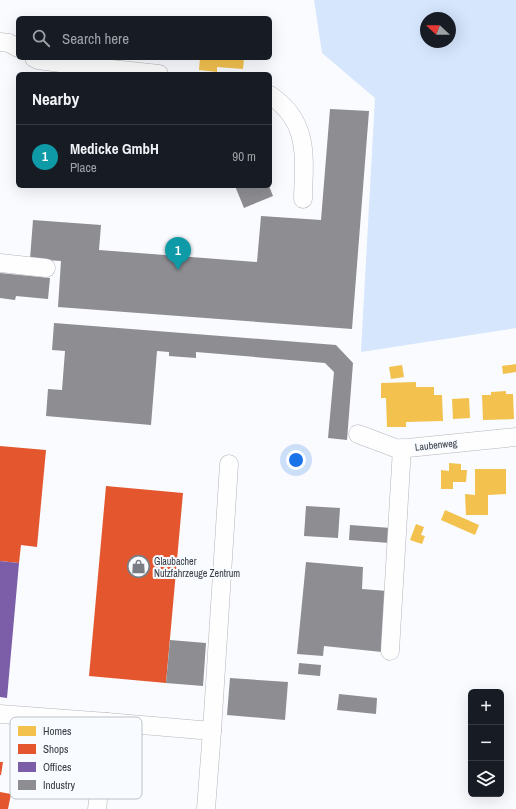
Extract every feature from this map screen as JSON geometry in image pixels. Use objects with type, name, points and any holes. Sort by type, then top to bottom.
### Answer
[{"type":"street","points":[[0,42],[9,43],[16,47]]},
{"type":"street","points":[[38,60],[140,72]]},
{"type":"street","points":[[272,97],[294,117],[304,147],[303,199]]},
{"type":"street","points":[[0,263],[46,268]]},
{"type":"street","name":"Laubenweg","points":[[358,434],[398,449],[516,437]]},
{"type":"street","points":[[390,651],[402,448]]},
{"type":"street","points":[[206,809],[229,464]]},
{"type":"street","points":[[0,714],[40,717]]},
{"type":"street","points":[[142,725],[212,732]]},
{"type":"street","points":[[97,809],[98,799]]},
{"type":"shaded area","points":[[314,0],[516,0],[516,328],[361,352],[375,98],[322,53]]},
{"type":"building: Homes","points":[[100,60],[120,60],[119,65],[100,63]]},
{"type":"building: Homes","points":[[200,60],[244,60],[243,69],[217,67],[217,72],[199,70]]},
{"type":"building: Homes","points":[[516,364],[516,372],[503,374],[502,366]]},
{"type":"building: Homes","points":[[402,365],[404,377],[391,379],[389,367]]},
{"type":"building: Homes","points":[[416,382],[416,387],[434,387],[434,395],[442,395],[443,421],[406,422],[406,427],[387,427],[386,398],[381,398],[381,383]]},
{"type":"building: Homes","points":[[506,391],[506,394],[513,394],[514,419],[483,420],[482,395],[491,395],[491,392]]},
{"type":"building: Homes","points":[[469,398],[470,418],[453,419],[452,399]]},
{"type":"building: Homes","points":[[449,463],[461,464],[461,470],[467,470],[466,482],[453,482],[453,489],[441,489],[441,470],[449,471]]},
{"type":"building: Homes","points":[[475,469],[506,469],[506,494],[488,495],[488,515],[466,515],[465,494],[475,495]]},
{"type":"building: Homes","points":[[445,510],[479,525],[475,535],[441,520]]},
{"type":"building: Homes","points":[[416,524],[424,527],[421,535],[425,536],[422,544],[410,540]]},
{"type":"building: Shops","points":[[0,446],[46,450],[37,547],[21,545],[19,563],[0,561]]},
{"type":"building: Shops","name":"Glaubacher Nutzfahrzeuge Zentrum","points":[[106,486],[183,493],[166,683],[89,676]]},
{"type":"building: Shops","points":[[0,762],[3,762],[1,775],[0,775]]},
{"type":"building: Shops","points":[[0,792],[10,794],[8,809],[0,809]]},
{"type":"building: Offices","points":[[0,561],[19,563],[7,698],[0,697]]},
{"type":"building: Industry","points":[[330,109],[369,111],[352,329],[58,307],[61,261],[30,259],[33,220],[101,225],[99,250],[257,262],[261,216],[321,220]]},
{"type":"building: Industry","points":[[236,188],[270,188],[273,196],[244,208]]},
{"type":"building: Industry","points":[[0,273],[50,278],[48,299],[16,296],[15,300],[0,298]]},
{"type":"building: Industry","points":[[54,323],[336,345],[353,363],[347,440],[328,438],[334,372],[325,363],[196,352],[196,358],[169,356],[169,352],[157,351],[151,425],[46,416],[48,389],[62,390],[65,351],[52,350]]},
{"type":"building: Industry","points":[[306,506],[340,508],[338,538],[304,536]]},
{"type":"building: Industry","points":[[350,525],[391,528],[390,543],[349,540]]},
{"type":"building: Industry","points":[[306,562],[363,567],[362,589],[388,591],[382,652],[324,646],[323,656],[297,654]]},
{"type":"building: Industry","points":[[170,640],[206,643],[203,686],[166,683]]},
{"type":"building: Industry","points":[[299,663],[321,665],[320,676],[298,674]]},
{"type":"building: Industry","points":[[230,678],[288,682],[285,720],[227,715]]},
{"type":"building: Industry","points":[[339,694],[377,698],[376,714],[337,710]]},
{"type":"place","name":"Medicke GmbH","points":[[178,270]]},
{"type":"place","name":"Glaubacher Nutzfahrzeuge Zentrum","points":[[138,567]]}]
